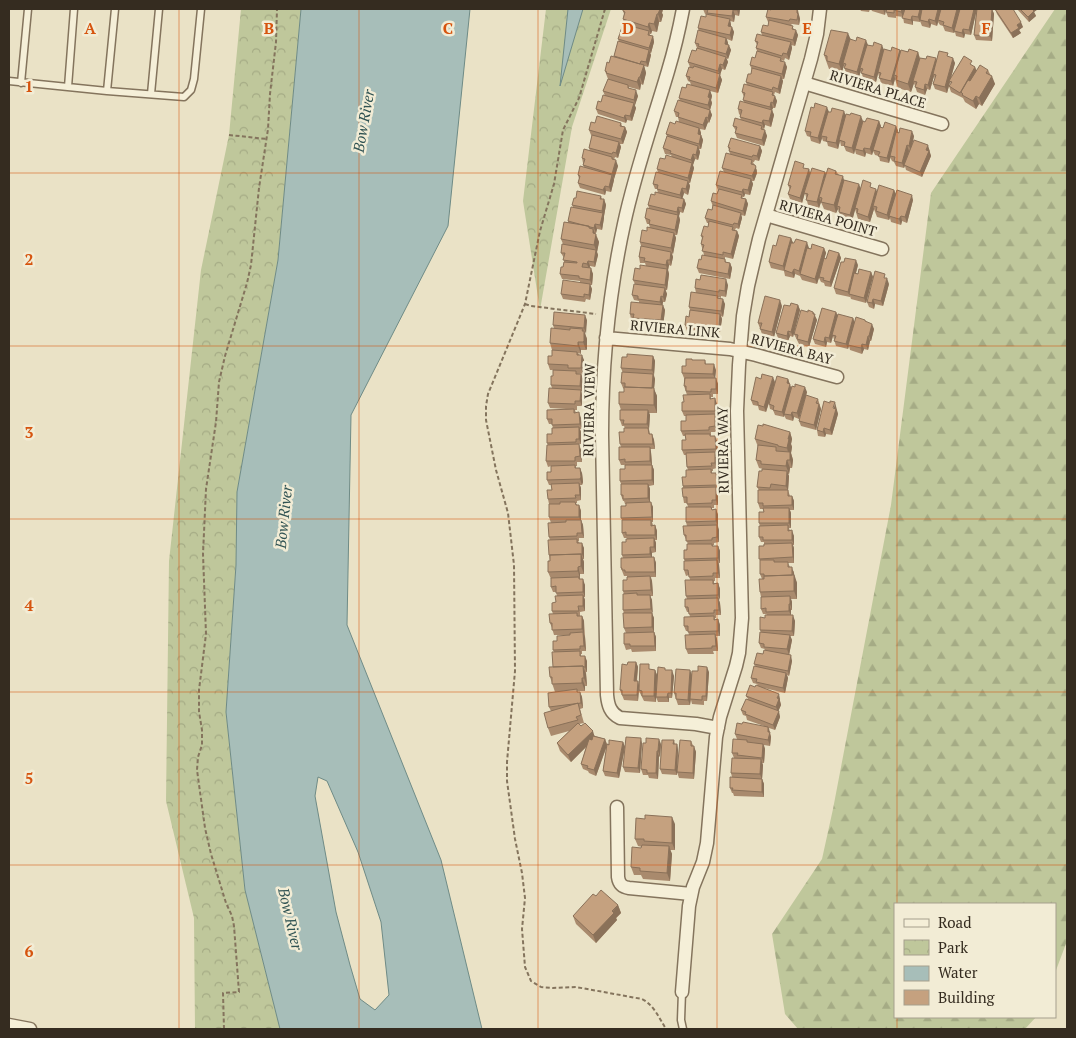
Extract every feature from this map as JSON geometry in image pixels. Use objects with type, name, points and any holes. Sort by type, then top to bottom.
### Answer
[{"type":"street","name":"RIVIERA VIEW","points":[[684,9],[624,224],[613,278],[606,338],[602,396],[602,434],[607,695],[613,714],[620,718],[700,724],[718,728]]},
{"type":"street","name":"RIVIERA WAY","points":[[682,992],[687,920],[691,894],[703,862],[707,843],[718,728],[739,653],[742,618],[737,412],[740,351],[748,286],[759,239],[817,34],[820,9]]},
{"type":"street","name":"RIVIERA PLACE","points":[[804,83],[942,124]]},
{"type":"street","name":"RIVIERA POINT","points":[[766,215],[882,249]]},
{"type":"street","name":"RIVIERA LINK","points":[[606,338],[740,351]]},
{"type":"street","name":"RIVIERA BAY","points":[[740,351],[837,377]]},
{"type":"street","points":[[617,808],[618,877],[621,885],[624,888],[691,894]]},
{"type":"street","points":[[9,1025],[30,1029]]},
{"type":"lane","points":[[20,83],[28,9]]},
{"type":"lane","points":[[68,87],[74,9]]},
{"type":"lane","points":[[107,91],[115,9]]},
{"type":"lane","points":[[151,94],[159,9]]},
{"type":"lane","points":[[9,81],[107,91],[184,96],[191,90],[194,79],[201,9]]},
{"type":"lane","points":[[682,992],[681,1020],[683,1029]]},
{"type":"path","points":[[224,1029],[223,993],[239,992],[232,916],[226,903],[211,854],[205,828],[197,770],[198,757],[202,746],[199,690],[206,634],[204,535],[206,489],[216,422],[219,382],[249,274],[267,139],[276,42],[277,9]]},
{"type":"path","points":[[604,9],[579,98],[563,130],[554,184],[540,231],[525,304],[490,387],[486,406],[486,420],[496,470],[508,513],[514,564],[515,671],[506,781],[525,898],[522,929],[524,967],[531,980],[540,987],[576,987],[642,999],[652,1006],[666,1029]]},
{"type":"path","points":[[229,135],[267,139]]},
{"type":"path","points":[[525,304],[599,315]]},
{"type":"green space","points":[[241,9],[301,9],[278,260],[237,492],[236,565],[226,712],[245,890],[280,1029],[195,1029],[194,918],[166,801],[169,561],[201,270],[229,135]]},
{"type":"green space","points":[[546,9],[611,9],[572,127],[540,310],[523,201]]},
{"type":"green space","points":[[1055,9],[1067,9],[1067,941],[1056,970],[1056,903],[894,903],[894,1018],[1035,1018],[1025,1029],[798,1029],[785,1014],[772,934],[822,859],[833,809],[891,505],[931,193]]},
{"type":"water","name":"Bow River","points":[[301,9],[470,9],[448,226],[351,415],[347,625],[441,860],[482,1029],[280,1029],[245,890],[226,712],[236,565],[237,492],[278,260]],"holes":[[[318,777],[327,781],[358,852],[381,922],[389,995],[375,1010],[360,999],[336,912],[315,796]]]},
{"type":"water","points":[[568,9],[583,9],[560,86]]},
{"type":"building","points":[[623,9],[660,9],[654,24],[649,23],[648,27],[623,19],[625,12]]},
{"type":"building","points":[[708,9],[737,10],[733,10],[732,16],[707,13]]},
{"type":"building","points":[[768,9],[797,9],[797,20],[790,19],[789,21],[766,17]]},
{"type":"building","points":[[887,9],[902,9],[901,12],[894,10],[894,13],[886,12]]},
{"type":"building","points":[[905,9],[920,9],[918,17],[912,16],[911,20],[902,18]]},
{"type":"building","points":[[922,9],[938,9],[935,21],[929,19],[928,22],[920,20]]},
{"type":"building","points":[[941,9],[957,9],[952,28],[943,25],[944,22],[938,20]]},
{"type":"building","points":[[960,9],[974,9],[969,30],[963,29],[962,33],[954,31]]},
{"type":"building","points":[[977,9],[992,9],[990,36],[974,35]]},
{"type":"building","points":[[995,9],[1013,9],[1021,22],[1017,25],[1019,28],[1011,33]]},
{"type":"building","points":[[1020,9],[1032,9],[1034,11],[1028,17]]},
{"type":"building","points":[[706,14],[730,19],[728,26],[732,27],[730,35],[698,28],[701,16],[706,17]]},
{"type":"building","points":[[769,20],[793,26],[792,29],[796,30],[793,40],[761,32],[763,25],[768,26]]},
{"type":"building","points":[[623,24],[649,31],[648,35],[653,36],[649,48],[618,39]]},
{"type":"building","points":[[698,30],[726,38],[725,44],[729,45],[726,54],[698,46],[699,44],[695,43]]},
{"type":"building","points":[[831,30],[848,33],[839,64],[827,61],[827,56],[824,55]]},
{"type":"building","points":[[757,34],[791,42],[787,54],[783,53],[782,56],[756,48],[758,42],[755,41]]},
{"type":"building","points":[[857,37],[866,40],[857,72],[844,68],[846,64],[843,63],[850,39],[856,41]]},
{"type":"building","points":[[618,41],[649,50],[646,62],[641,61],[640,64],[614,56]]},
{"type":"building","points":[[874,42],[882,45],[874,77],[861,73],[863,69],[860,68],[867,45],[873,46]]},
{"type":"building","points":[[892,47],[900,50],[891,81],[879,78],[881,73],[878,72],[884,49],[891,51]]},
{"type":"building","points":[[697,48],[726,57],[723,65],[720,64],[718,71],[688,62],[692,50],[696,51]]},
{"type":"building","points":[[909,49],[918,52],[908,84],[896,80],[897,76],[894,75],[901,50],[908,52]]},
{"type":"building","points":[[757,51],[781,58],[780,61],[785,62],[782,74],[750,65],[752,57],[755,58]]},
{"type":"building","points":[[939,51],[948,53],[947,56],[953,58],[945,87],[933,84],[936,75],[933,74]]},
{"type":"building","points":[[611,56],[644,65],[637,82],[606,73],[607,62],[609,63]]},
{"type":"building","points":[[927,56],[936,58],[928,85],[925,84],[924,90],[915,87],[917,82],[913,81],[920,58],[926,59]]},
{"type":"building","points":[[964,56],[972,61],[970,64],[975,67],[960,93],[949,86],[952,82],[949,81]]},
{"type":"building","points":[[980,65],[988,70],[986,73],[992,76],[979,98],[976,96],[973,101],[962,95],[961,92]]},
{"type":"building","points":[[694,66],[720,74],[716,88],[689,80],[690,77],[686,76],[689,67],[693,68]]},
{"type":"building","points":[[752,68],[781,76],[778,89],[773,87],[772,90],[746,82]]},
{"type":"building","points":[[608,79],[628,85],[628,88],[636,90],[634,100],[603,91]]},
{"type":"building","points":[[687,84],[710,90],[708,105],[679,98],[682,87],[686,88]]},
{"type":"building","points":[[744,84],[773,92],[772,95],[775,96],[770,107],[743,100],[745,93],[742,92]]},
{"type":"building","points":[[603,95],[634,103],[630,116],[625,115],[624,118],[596,109],[598,101],[601,102]]},
{"type":"building","points":[[678,100],[710,110],[708,118],[706,117],[703,125],[678,117],[679,113],[674,111]]},
{"type":"building","points":[[740,101],[772,110],[769,121],[763,120],[762,123],[740,117],[742,110],[738,109]]},
{"type":"building","points":[[815,103],[827,107],[818,138],[810,136],[811,132],[805,131],[811,107],[814,108]]},
{"type":"building","points":[[832,108],[844,111],[836,143],[826,141],[827,137],[821,136],[828,112],[831,112]]},
{"type":"building","points":[[851,113],[861,116],[852,148],[844,146],[845,142],[839,140],[846,114],[850,115]]},
{"type":"building","points":[[597,116],[621,123],[620,126],[625,127],[621,139],[589,130],[591,122],[595,123]]},
{"type":"building","points":[[735,118],[762,126],[761,129],[765,130],[762,140],[735,133],[737,127],[733,126]]},
{"type":"building","points":[[867,118],[879,121],[870,149],[864,148],[863,151],[855,149],[863,121],[865,122]]},
{"type":"building","points":[[676,121],[699,128],[698,134],[701,135],[699,144],[666,134],[670,122],[675,124]]},
{"type":"building","points":[[885,122],[896,126],[887,158],[878,156],[880,152],[873,150],[880,127],[883,128]]},
{"type":"building","points":[[900,128],[912,131],[909,146],[907,145],[902,163],[894,161],[895,157],[890,156],[896,132],[899,133]]},
{"type":"building","points":[[592,135],[619,142],[616,153],[613,152],[612,154],[589,148]]},
{"type":"building","points":[[667,136],[698,146],[696,155],[693,154],[691,160],[670,153],[671,151],[663,148]]},
{"type":"building","points":[[731,138],[760,146],[757,156],[753,155],[752,157],[729,151],[730,148],[728,147]]},
{"type":"building","points":[[914,140],[928,145],[926,150],[929,151],[920,172],[904,165]]},
{"type":"building","points":[[584,149],[612,157],[612,159],[616,160],[612,174],[583,165],[585,159],[582,158]]},
{"type":"building","points":[[726,153],[752,160],[751,164],[756,167],[752,176],[722,168]]},
{"type":"building","points":[[666,155],[692,163],[688,178],[657,169],[660,158],[665,159]]},
{"type":"building","points":[[795,161],[804,164],[803,168],[809,169],[800,198],[788,194],[791,186],[788,185]]},
{"type":"building","points":[[580,166],[612,175],[609,187],[605,186],[603,190],[578,183]]},
{"type":"building","points":[[812,168],[825,172],[817,202],[806,200],[808,194],[804,193]]},
{"type":"building","points":[[828,168],[836,171],[835,174],[843,176],[834,205],[821,202],[822,198],[819,197]]},
{"type":"building","points":[[720,171],[751,179],[748,190],[743,189],[742,192],[716,185]]},
{"type":"building","points":[[656,172],[688,181],[686,189],[682,188],[680,195],[657,189],[658,185],[653,184]]},
{"type":"building","points":[[844,180],[859,184],[850,215],[839,212],[840,207],[837,206]]},
{"type":"building","points":[[863,180],[871,183],[870,187],[876,189],[868,217],[857,213],[858,209],[855,208]]},
{"type":"building","points":[[879,185],[894,190],[887,215],[876,211],[877,207],[873,206]]},
{"type":"building","points":[[719,189],[742,195],[741,198],[746,199],[743,211],[711,201],[713,193],[717,194]]},
{"type":"building","points":[[897,190],[912,195],[905,217],[901,216],[899,219],[889,216]]},
{"type":"building","points":[[577,191],[601,196],[600,199],[604,199],[602,211],[572,205]]},
{"type":"building","points":[[655,192],[684,199],[682,208],[678,207],[677,212],[648,205],[651,194],[655,195]]},
{"type":"building","points":[[713,205],[741,213],[738,224],[734,223],[733,225],[705,218],[708,209],[712,210]]},
{"type":"building","points":[[571,207],[603,213],[600,225],[595,224],[594,228],[568,221]]},
{"type":"building","points":[[647,208],[678,215],[675,230],[649,224],[650,220],[645,218]]},
{"type":"building","points":[[709,221],[733,227],[732,230],[737,231],[731,254],[723,252],[723,255],[702,251],[704,245],[701,244],[703,236],[701,236],[704,226],[708,227]]},
{"type":"building","points":[[564,222],[589,226],[589,228],[593,229],[593,233],[596,234],[594,245],[561,239]]},
{"type":"building","points":[[647,227],[674,233],[671,248],[640,242],[642,230],[647,231]]},
{"type":"building","points":[[779,235],[791,238],[783,266],[769,262],[773,245],[776,246]]},
{"type":"building","points":[[796,239],[807,242],[799,271],[794,269],[792,273],[784,270],[791,243],[794,243]]},
{"type":"building","points":[[562,244],[596,250],[594,262],[588,261],[587,264],[583,263],[582,267],[591,268],[590,280],[579,278],[579,276],[560,274],[564,262],[577,263],[563,260],[565,253],[561,253]]},
{"type":"building","points":[[812,244],[824,248],[815,279],[800,274],[807,248],[811,249]]},
{"type":"building","points":[[641,246],[671,252],[670,260],[667,260],[666,265],[644,261],[645,258],[639,257]]},
{"type":"building","points":[[829,250],[839,253],[830,282],[819,277],[824,258],[826,259]]},
{"type":"building","points":[[702,255],[725,259],[725,262],[730,263],[728,274],[697,268]]},
{"type":"building","points":[[845,258],[856,260],[848,292],[834,288],[841,262],[844,262]]},
{"type":"building","points":[[640,265],[667,269],[665,285],[633,280],[635,268],[640,269]]},
{"type":"building","points":[[859,269],[871,272],[864,298],[849,294],[854,273],[858,274]]},
{"type":"building","points":[[875,271],[885,274],[884,278],[887,278],[881,301],[873,299],[872,303],[867,302]]},
{"type":"building","points":[[701,275],[726,279],[725,291],[719,290],[719,292],[695,288],[696,279],[700,280]]},
{"type":"building","points":[[563,280],[590,284],[589,295],[584,294],[584,297],[561,294]]},
{"type":"building","points":[[634,284],[665,288],[663,297],[661,296],[660,302],[638,299],[638,296],[632,295]]},
{"type":"building","points":[[691,292],[718,296],[717,298],[723,299],[721,311],[689,307]]},
{"type":"building","points":[[765,296],[780,300],[772,332],[760,329],[762,323],[758,323]]},
{"type":"building","points":[[631,302],[663,305],[661,320],[633,318],[634,314],[630,314]]},
{"type":"building","points":[[791,303],[798,305],[791,332],[788,331],[787,336],[776,333],[784,305],[790,306]]},
{"type":"building","points":[[822,308],[836,312],[829,338],[825,337],[824,342],[813,339]]},
{"type":"building","points":[[690,310],[720,314],[719,327],[714,329],[685,325],[686,316],[689,317]]},
{"type":"building","points":[[801,310],[808,312],[808,310],[815,314],[808,342],[797,339],[798,335],[794,334]]},
{"type":"building","points":[[554,312],[585,315],[584,328],[553,325]]},
{"type":"building","points":[[838,314],[853,318],[846,344],[834,341],[836,336],[832,335]]},
{"type":"building","points":[[856,317],[872,324],[866,345],[862,344],[861,348],[848,345]]},
{"type":"building","points":[[551,328],[583,329],[584,341],[578,342],[578,346],[550,343]]},
{"type":"building","points":[[552,350],[577,352],[577,355],[582,355],[581,368],[568,368],[568,365],[548,364],[548,356],[552,356]]},
{"type":"building","points":[[627,354],[653,356],[652,370],[621,368],[622,357],[627,357]]},
{"type":"building","points":[[686,359],[705,360],[705,364],[714,364],[713,374],[682,373],[682,366],[686,366]]},
{"type":"building","points":[[553,370],[576,371],[576,374],[581,374],[580,386],[551,385]]},
{"type":"building","points":[[622,372],[653,374],[652,388],[625,387],[625,383],[621,383]]},
{"type":"building","points":[[762,374],[773,377],[764,407],[758,405],[758,402],[751,400],[756,377],[761,379]]},
{"type":"building","points":[[777,376],[788,379],[787,383],[790,384],[782,412],[773,410],[774,406],[769,404]]},
{"type":"building","points":[[685,378],[716,378],[716,389],[711,389],[711,392],[686,391],[686,386],[684,386]]},
{"type":"building","points":[[795,384],[805,387],[797,413],[792,412],[791,415],[784,414],[792,386],[795,387]]},
{"type":"building","points":[[624,387],[654,388],[654,405],[619,404],[619,392],[624,392]]},
{"type":"building","points":[[549,388],[581,390],[580,401],[575,401],[575,404],[548,403]]},
{"type":"building","points":[[710,394],[710,399],[715,398],[715,411],[682,411],[683,395]]},
{"type":"building","points":[[806,395],[818,399],[816,403],[819,404],[814,425],[799,421]]},
{"type":"building","points":[[824,401],[835,402],[833,408],[836,409],[830,430],[824,428],[823,432],[817,430]]},
{"type":"building","points":[[574,409],[574,413],[579,412],[580,424],[552,425],[552,419],[547,419],[547,410]]},
{"type":"building","points":[[620,410],[648,410],[647,424],[623,424],[624,420],[620,420]]},
{"type":"building","points":[[715,414],[715,426],[709,427],[709,430],[681,431],[681,421],[686,421],[686,415]]},
{"type":"building","points":[[763,424],[790,432],[787,448],[755,439],[758,425],[763,426]]},
{"type":"building","points":[[579,427],[579,439],[576,439],[576,442],[547,443],[547,434],[552,434],[552,428]]},
{"type":"building","points":[[624,428],[648,428],[649,434],[652,434],[653,444],[620,444],[619,432],[624,432]]},
{"type":"building","points":[[685,434],[710,434],[710,436],[715,436],[716,449],[682,450],[682,440],[686,440]]},
{"type":"building","points":[[579,444],[580,456],[575,457],[575,461],[546,461],[547,445]]},
{"type":"building","points":[[758,445],[776,447],[776,451],[790,452],[790,460],[787,460],[786,466],[761,464],[761,461],[756,460]]},
{"type":"building","points":[[619,447],[650,447],[650,461],[625,462],[625,459],[619,460]]},
{"type":"building","points":[[715,452],[715,463],[711,463],[712,466],[687,467],[686,453]]},
{"type":"building","points":[[575,465],[575,468],[580,468],[580,479],[547,480],[547,472],[551,472],[551,466]]},
{"type":"building","points":[[625,465],[652,465],[652,480],[620,481],[620,469],[625,469]]},
{"type":"building","points":[[711,469],[711,473],[716,473],[717,485],[683,486],[682,477],[686,477],[686,470]]},
{"type":"building","points":[[762,469],[787,471],[786,486],[771,484],[770,488],[757,487],[759,471],[762,471]]},
{"type":"building","points":[[579,483],[580,495],[575,495],[576,498],[548,499],[547,490],[552,490],[551,484]]},
{"type":"building","points":[[621,484],[648,484],[648,498],[623,499]]},
{"type":"building","points":[[716,487],[716,500],[712,500],[712,503],[687,504],[687,497],[683,497],[682,488]]},
{"type":"building","points":[[758,490],[788,490],[788,496],[792,496],[792,505],[763,506],[763,503],[758,503]]},
{"type":"building","points":[[560,502],[575,502],[576,505],[579,505],[579,517],[549,517],[549,504],[560,504]]},
{"type":"building","points":[[651,502],[652,517],[621,518],[621,506],[626,506],[626,503]]},
{"type":"building","points":[[686,507],[711,507],[712,510],[716,509],[716,521],[686,522]]},
{"type":"building","points":[[763,508],[789,508],[789,523],[759,523],[759,512],[764,512]]},
{"type":"building","points":[[566,520],[581,520],[582,533],[577,533],[577,536],[549,537],[548,523],[566,522]]},
{"type":"building","points":[[622,520],[651,520],[651,526],[655,525],[655,535],[626,535],[626,532],[622,533]]},
{"type":"building","points":[[717,525],[717,537],[712,538],[712,540],[686,541],[683,526]]},
{"type":"building","points":[[788,525],[788,531],[792,530],[792,540],[763,540],[763,537],[759,537],[759,526]]},
{"type":"building","points":[[654,538],[654,547],[650,547],[650,554],[622,555],[622,542],[626,542],[626,539]]},
{"type":"building","points":[[577,539],[577,543],[582,543],[582,554],[549,555],[548,540]]},
{"type":"building","points":[[792,543],[793,557],[759,559],[759,546],[764,546],[764,544]]},
{"type":"building","points":[[687,544],[712,544],[712,546],[718,546],[718,558],[684,559],[684,550],[687,550]]},
{"type":"building","points":[[581,554],[581,566],[578,567],[578,571],[548,572],[550,555]]},
{"type":"building","points":[[654,557],[655,572],[625,572],[621,568],[621,558]]},
{"type":"building","points":[[717,560],[718,573],[713,573],[713,576],[689,577],[688,570],[684,570],[684,561]]},
{"type":"building","points":[[760,560],[788,562],[788,567],[792,567],[792,575],[764,576],[764,574],[760,574]]},
{"type":"building","points":[[794,575],[794,591],[760,592],[759,579],[764,579],[764,576]]},
{"type":"building","points":[[650,576],[651,590],[623,591],[623,580],[627,580],[627,577]]},
{"type":"building","points":[[579,577],[579,579],[583,579],[583,592],[556,593],[556,586],[551,587],[551,578]]},
{"type":"building","points":[[685,580],[713,580],[713,584],[718,583],[718,595],[686,596]]},
{"type":"building","points":[[637,593],[637,595],[650,595],[651,609],[623,610],[623,594]]},
{"type":"building","points":[[583,595],[583,606],[578,606],[579,611],[552,611],[552,603],[556,602],[555,596]]},
{"type":"building","points":[[790,596],[789,611],[766,612],[766,608],[761,609],[761,597]]},
{"type":"building","points":[[718,598],[719,610],[714,610],[714,613],[689,614],[688,607],[685,607],[685,599]]},
{"type":"building","points":[[577,613],[577,616],[582,616],[582,629],[552,630],[549,614]]},
{"type":"building","points":[[623,613],[652,613],[652,627],[624,628]]},
{"type":"building","points":[[765,615],[793,615],[792,631],[760,630],[760,617],[765,618]]},
{"type":"building","points":[[714,616],[714,620],[718,619],[718,631],[688,632],[688,626],[684,626],[684,617]]},
{"type":"building","points":[[583,632],[584,646],[580,646],[580,649],[553,650],[553,641],[557,641],[557,636]]},
{"type":"building","points":[[654,632],[655,646],[630,646],[630,644],[624,644],[624,633]]},
{"type":"building","points":[[760,632],[790,635],[787,649],[764,647],[764,644],[759,643]]},
{"type":"building","points":[[715,634],[716,646],[712,646],[712,648],[686,649],[685,635]]},
{"type":"building","points":[[764,650],[791,655],[788,671],[754,664],[757,653],[763,654]]},
{"type":"building","points":[[580,651],[580,656],[585,656],[585,667],[553,667],[552,652]]},
{"type":"building","points":[[628,662],[636,662],[634,681],[638,681],[637,695],[622,695],[622,690],[620,690],[622,664],[627,665]]},
{"type":"building","points":[[640,664],[649,664],[649,669],[655,670],[654,696],[642,696],[642,691],[639,690]]},
{"type":"building","points":[[583,666],[584,678],[582,678],[582,683],[552,684],[549,667]]},
{"type":"building","points":[[698,666],[707,667],[706,696],[702,696],[702,700],[690,699],[692,671],[698,671]]},
{"type":"building","points":[[754,666],[786,673],[783,688],[756,682],[757,679],[751,678]]},
{"type":"building","points":[[658,667],[672,670],[671,693],[668,693],[667,697],[656,697]]},
{"type":"building","points":[[676,669],[690,670],[688,700],[676,699],[676,693],[674,693]]},
{"type":"building","points":[[750,685],[755,687],[756,685],[779,694],[776,707],[746,696]]},
{"type":"building","points":[[577,689],[577,692],[580,692],[581,703],[549,707],[548,693]]},
{"type":"building","points":[[746,699],[779,711],[773,725],[745,714],[746,712],[741,710]]},
{"type":"building","points":[[578,703],[581,715],[576,717],[578,720],[548,728],[544,713]]},
{"type":"building","points":[[743,722],[768,727],[768,732],[770,732],[768,740],[735,734],[737,723],[742,724]]},
{"type":"building","points":[[578,723],[581,726],[585,723],[593,731],[568,755],[557,743]]},
{"type":"building","points":[[593,736],[605,739],[594,770],[581,764],[589,739],[592,740]]},
{"type":"building","points":[[626,737],[641,738],[638,768],[623,767]]},
{"type":"building","points":[[646,738],[659,739],[656,773],[647,773],[647,770],[641,769],[643,743],[646,743]]},
{"type":"building","points":[[733,739],[763,744],[762,758],[732,753]]},
{"type":"building","points":[[609,740],[623,742],[617,773],[603,771]]},
{"type":"building","points":[[662,740],[674,740],[673,744],[677,744],[675,770],[660,769]]},
{"type":"building","points":[[680,740],[691,741],[691,746],[694,746],[693,773],[677,772]]},
{"type":"building","points":[[732,758],[761,759],[760,774],[731,773]]},
{"type":"building","points":[[730,777],[762,779],[762,792],[732,790],[733,788],[730,788]]},
{"type":"building","points":[[645,815],[672,817],[672,843],[635,839],[636,818],[645,819]]},
{"type":"building","points":[[642,845],[669,846],[667,873],[640,871],[640,868],[631,867],[632,847],[641,848]]},
{"type":"building","points":[[601,890],[618,905],[612,911],[614,913],[593,935],[573,916],[593,894],[596,896]]}]
